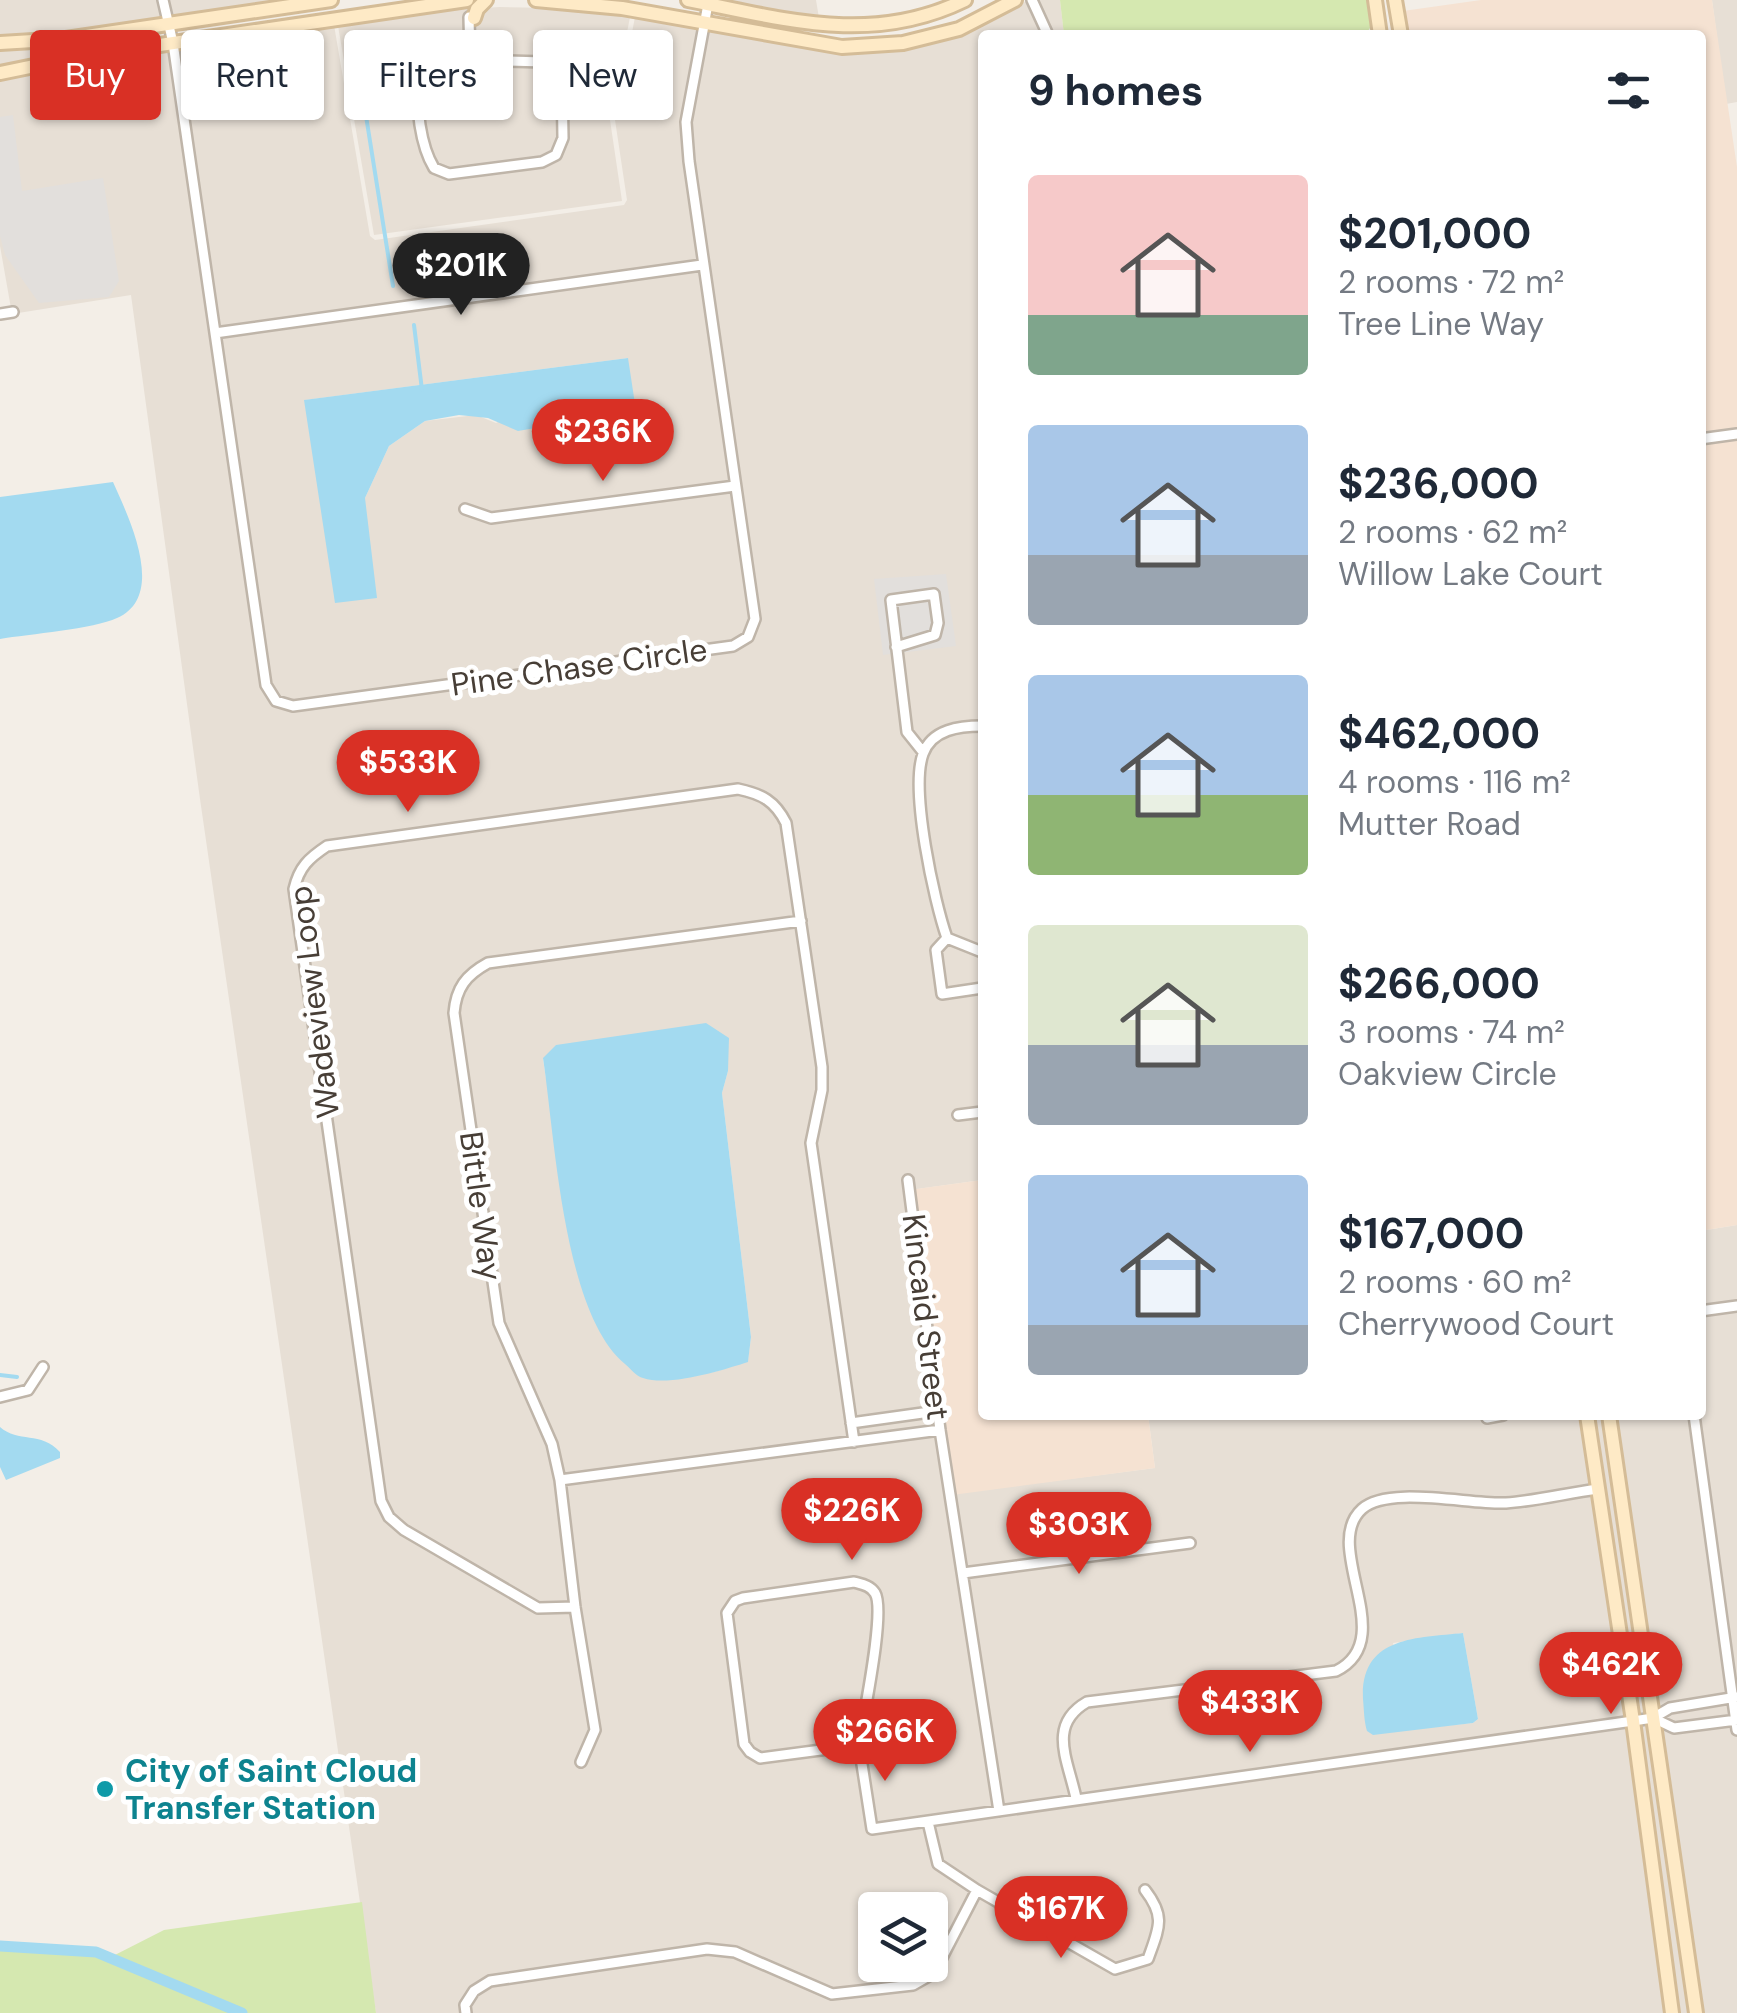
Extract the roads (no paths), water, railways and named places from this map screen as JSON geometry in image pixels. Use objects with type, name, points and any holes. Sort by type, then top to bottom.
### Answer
[{"type":"street","name":"Pine Chase Circle","points":[[162,0],[173,43],[266,685],[276,701],[293,706],[733,646],[748,637],[755,619],[702,265],[686,122],[708,4]]},
{"type":"street","points":[[0,43],[66,39],[331,0]]},
{"type":"street","points":[[379,12],[389,2],[402,0]]},
{"type":"street","points":[[0,74],[173,43],[467,0],[473,30]]},
{"type":"street","points":[[472,18],[486,0]]},
{"type":"street","points":[[536,0],[622,8],[825,45],[873,46],[903,43],[959,28],[1016,0]]},
{"type":"street","points":[[688,0],[842,28],[898,21],[965,0]]},
{"type":"street","points":[[1032,0],[1046,30]]},
{"type":"street","points":[[1375,0],[1379,30]]},
{"type":"street","points":[[1395,0],[1399,30]]},
{"type":"street","points":[[474,60],[544,62],[556,70],[562,80],[563,138],[556,156],[542,162],[449,174],[434,168],[427,154],[420,116],[418,80],[429,67],[474,60]]},
{"type":"street","points":[[215,333],[702,265]]},
{"type":"street","points":[[0,314],[13,312]]},
{"type":"street","points":[[1706,439],[1737,434]]},
{"type":"street","points":[[465,509],[491,518],[735,486]]},
{"type":"street","points":[[896,648],[935,635],[938,623],[934,594],[892,600],[896,648],[907,732],[923,752]]},
{"type":"street","points":[[978,726],[958,726],[938,735],[923,752],[919,790],[936,908],[947,938],[978,950]]},
{"type":"street","name":"Wadeview Loop","points":[[575,1607],[538,1608],[404,1530],[389,1517],[381,1501],[294,889],[298,871],[308,858],[327,846],[738,789],[760,793],[778,807],[786,823],[822,1068],[822,1090],[811,1143],[854,1442]]},
{"type":"street","name":"Bittle Way","points":[[581,1762],[594,1730],[560,1480],[540,1414],[498,1322],[454,1012],[455,996],[463,981],[488,963],[800,921]]},
{"type":"street","points":[[947,938],[936,950],[942,994],[978,989]]},
{"type":"street","points":[[958,1115],[978,1112]]},
{"type":"street","name":"Kincaid Street","points":[[908,1180],[937,1411],[999,1810]]},
{"type":"street","points":[[1706,1310],[1737,1306]]},
{"type":"street","points":[[0,1397],[28,1390],[42,1367]]},
{"type":"street","points":[[851,1422],[937,1411]]},
{"type":"street","points":[[1587,1420],[1672,2013]]},
{"type":"street","points":[[1610,1420],[1696,2013]]},
{"type":"street","points":[[1653,1718],[1674,1728],[1736,1723],[1695,1420]]},
{"type":"street","points":[[560,1480],[940,1430]]},
{"type":"street","points":[[1076,1798],[1063,1738],[1064,1722],[1071,1711],[1087,1702],[1336,1670],[1350,1663],[1360,1648],[1361,1623],[1349,1536],[1353,1518],[1366,1504],[1438,1496],[1477,1504],[1509,1503],[1598,1489]]},
{"type":"street","points":[[963,1572],[1190,1543]]},
{"type":"street","points":[[859,1744],[760,1758],[750,1752],[744,1744],[726,1626],[727,1613],[735,1601],[854,1582],[876,1593],[879,1616],[859,1744],[872,1829],[1633,1722],[1653,1718],[1670,1708],[1735,1698]]},
{"type":"street","points":[[928,1822],[938,1864],[1115,1970],[1148,1959],[1160,1924],[1158,1907],[1145,1890]]},
{"type":"street","points":[[466,2013],[465,2005],[474,1990],[490,1982],[708,1949],[734,1952],[832,1994],[914,1984],[934,1972],[977,1890]]},
{"type":"water","points":[[628,358],[633,411],[518,431],[488,418],[459,415],[425,421],[389,446],[365,498],[377,598],[335,603],[304,400]]},
{"type":"water","points":[[113,482],[140,554],[140,592],[132,607],[117,618],[93,625],[0,639],[0,497]]},
{"type":"water","points":[[706,1023],[729,1038],[728,1071],[722,1093],[751,1337],[748,1362],[696,1376],[654,1380],[641,1377],[625,1364],[604,1339],[588,1306],[565,1222],[543,1058],[556,1045]]},
{"type":"water","points":[[0,1427],[14,1435],[45,1441],[60,1452],[60,1458],[6,1480],[0,1467]]},
{"type":"water","points":[[1463,1633],[1478,1719],[1473,1723],[1373,1735],[1367,1731],[1365,1678],[1381,1652],[1410,1639]]},
{"type":"waterway","points":[[367,120],[393,286]]},
{"type":"waterway","points":[[414,325],[422,390]]},
{"type":"waterway","points":[[0,1375],[17,1377]]},
{"type":"waterway","points":[[0,1946],[96,1952],[242,2013]]},
{"type":"place","name":"City of Saint Cloud Transfer Station","points":[[105,1789]]}]
